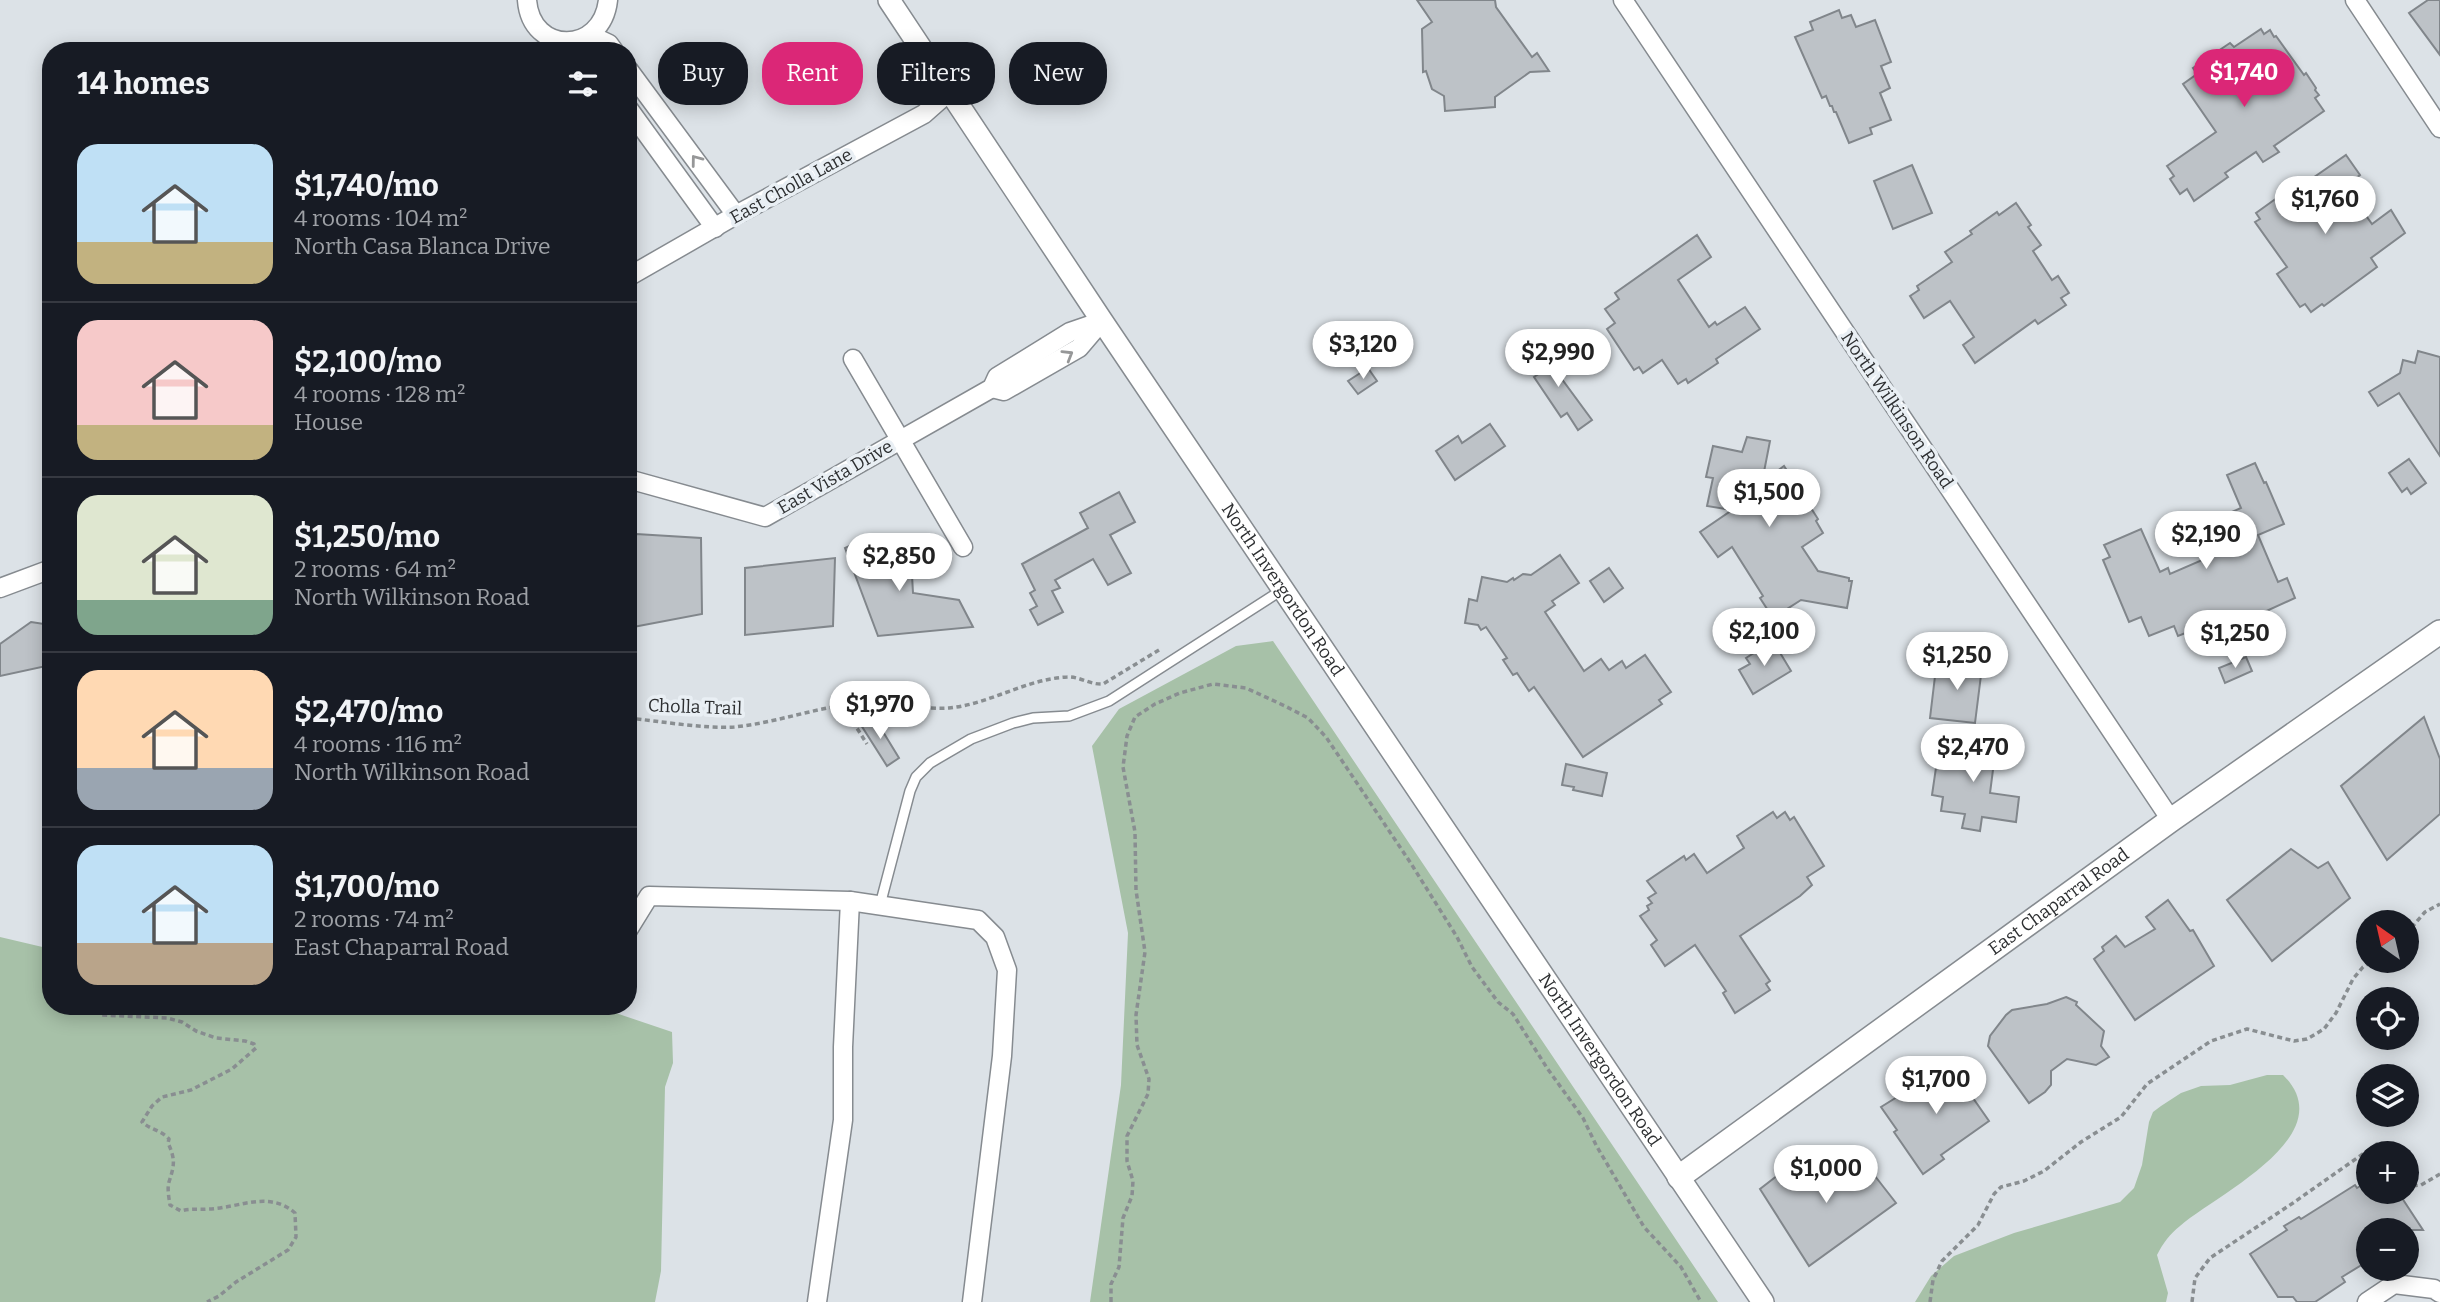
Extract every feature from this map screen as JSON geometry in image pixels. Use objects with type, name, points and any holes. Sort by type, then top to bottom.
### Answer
[{"type":"main road","name":"East Chaparral Road","points":[[1679,1177],[2172,820],[2440,632]]},
{"type":"street","points":[[527,0],[533,23],[542,33],[566,42],[587,42]]},
{"type":"street","points":[[592,42],[607,12],[608,0]]},
{"type":"street","name":"North Invergordon Road","points":[[889,0],[917,42]]},
{"type":"street","name":"North Wilkinson Road","points":[[1623,0],[2172,820]]},
{"type":"street","points":[[2355,0],[2440,128]]},
{"type":"street","points":[[637,81],[736,215]]},
{"type":"street","name":"East Cholla Lane","points":[[637,272],[736,215],[924,114],[934,105]]},
{"type":"street","name":"North Invergordon Road","points":[[959,105],[1762,1302]]},
{"type":"street","points":[[637,120],[715,228]]},
{"type":"street","name":"East Vista Drive","points":[[637,481],[765,517],[992,388],[1004,391],[1079,348],[1102,321]]},
{"type":"street","points":[[853,359],[963,547]]},
{"type":"street","points":[[0,587],[42,572]]},
{"type":"street","points":[[637,915],[649,896],[850,901],[978,920],[995,937],[1007,970],[1002,1056],[972,1302]]},
{"type":"street","points":[[817,1302],[843,1120],[843,1047],[850,901]]},
{"type":"street","points":[[2367,1302],[2394,1284],[2434,1289],[2440,1293]]},
{"type":"lane","points":[[880,905],[910,791],[916,777],[930,764],[992,730],[1033,718],[1069,716],[1109,701],[1283,589]]},
{"type":"path","name":"Cholla Trail","points":[[637,719],[733,727],[848,705],[887,702],[915,709],[971,705],[1032,684],[1069,676],[1093,684],[1102,684],[1168,644]]},
{"type":"path","points":[[1111,1302],[1111,1284],[1119,1267],[1123,1218],[1133,1181],[1127,1161],[1127,1136],[1148,1094],[1149,1079],[1137,1045],[1136,1015],[1145,952],[1136,890],[1135,832],[1123,767],[1127,736],[1135,717],[1155,704],[1180,693],[1213,684],[1246,688],[1285,706],[1308,718],[1326,737],[1410,862],[1457,937],[1472,967],[1498,1002],[1513,1014],[1547,1069],[1583,1118],[1644,1227],[1681,1267],[1701,1302]]},
{"type":"path","points":[[848,705],[853,722],[867,744]]},
{"type":"path","points":[[2419,919],[2425,912],[2440,904]]},
{"type":"path","points":[[1930,1302],[1933,1280],[1942,1261],[1978,1225],[2001,1186],[2024,1181],[2044,1171],[2081,1142],[2121,1117],[2147,1084],[2211,1041],[2247,1030],[2294,1041],[2307,1039],[2324,1029],[2358,973]]},
{"type":"path","points":[[102,1015],[167,1018],[182,1022],[195,1031],[216,1038],[245,1041],[254,1044],[256,1048],[232,1069],[191,1090],[162,1097],[152,1106],[142,1122],[169,1139],[174,1174],[168,1182],[170,1205],[181,1211],[260,1201],[277,1202],[286,1205],[295,1213],[296,1237],[288,1250],[207,1302]]},
{"type":"path","points":[[2192,1302],[2195,1278],[2210,1258],[2356,1159]]},
{"type":"path","points":[[2419,1185],[2440,1174]]},
{"type":"green space","points":[[1273,641],[1718,1302],[1090,1302],[1121,1085],[1128,933],[1092,746],[1119,709],[1236,646]]},
{"type":"green space","points":[[0,937],[42,947],[42,1015],[622,1015],[672,1032],[673,1063],[665,1087],[661,1271],[655,1302],[0,1302]]},
{"type":"green space","points":[[2267,1075],[2283,1075],[2298,1097],[2298,1119],[2287,1141],[2268,1161],[2180,1226],[2164,1243],[2157,1255],[2168,1293],[2166,1302],[1915,1302],[1931,1276],[1954,1256],[2014,1233],[2120,1202],[2134,1188],[2142,1165],[2153,1112],[2181,1093],[2201,1086],[2230,1085]]},
{"type":"building","points":[[1417,0],[1495,0],[1496,7],[1532,57],[1537,53],[1549,71],[1530,72],[1495,97],[1495,107],[1445,111],[1444,96],[1432,89],[1426,71],[1423,72],[1422,29],[1432,22]]},
{"type":"building","points":[[2428,0],[2440,0],[2440,55],[2409,13]]},
{"type":"building","points":[[1839,10],[1842,18],[1851,15],[1856,27],[1875,20],[1891,62],[1881,66],[1890,88],[1880,93],[1891,120],[1870,128],[1872,134],[1849,143],[1836,112],[1826,96],[1822,98],[1795,37],[1813,30],[1810,22]]},
{"type":"building","points":[[2261,29],[2264,34],[2270,30],[2304,75],[2306,73],[2316,88],[2319,95],[2315,98],[2324,111],[2274,146],[2279,152],[2263,162],[2256,152],[2225,173],[2228,177],[2194,201],[2187,189],[2180,194],[2170,179],[2174,176],[2167,166],[2216,132],[2183,84],[2197,74],[2193,68],[2230,43],[2234,47]]},
{"type":"building","points":[[2346,155],[2360,175],[2345,186],[2372,224],[2391,210],[2405,233],[2371,258],[2377,267],[2324,306],[2322,304],[2311,312],[2305,304],[2300,307],[2277,274],[2287,267],[2255,222],[2260,219],[2256,213],[2281,195],[2284,198]]},
{"type":"building","points":[[1912,165],[1932,213],[1893,229],[1874,181]]},
{"type":"building","points":[[2016,203],[2041,245],[2033,251],[2052,280],[2058,276],[2069,293],[2061,298],[2066,305],[2038,324],[2035,320],[1975,363],[1963,345],[1974,337],[1950,301],[1924,318],[1910,296],[1919,290],[1917,286],[1952,262],[1945,252],[1972,234],[1970,231],[1997,212],[1999,215]]},
{"type":"building","points":[[1697,235],[1711,257],[1678,280],[1709,327],[1715,322],[1717,325],[1745,307],[1760,329],[1716,359],[1718,363],[1688,383],[1686,379],[1678,384],[1662,360],[1643,373],[1639,367],[1634,370],[1607,329],[1615,323],[1605,309],[1619,299],[1615,293]]},
{"type":"building","points":[[1542,346],[1558,369],[1556,371],[1592,420],[1578,430],[1567,413],[1561,417],[1534,377],[1540,373],[1528,356]]},
{"type":"building","points":[[2418,351],[2440,357],[2440,456],[2399,393],[2378,406],[2369,392],[2400,373],[2403,360],[2415,363]]},
{"type":"building","points":[[1368,368],[1377,381],[1358,394],[1348,381]]},
{"type":"building","points":[[1490,424],[1505,446],[1455,480],[1436,451],[1458,436],[1462,443]]},
{"type":"building","points":[[1747,437],[1770,441],[1762,482],[1784,466],[1818,519],[1816,521],[1823,533],[1802,547],[1818,571],[1852,581],[1847,608],[1801,600],[1773,618],[1760,598],[1763,596],[1732,547],[1718,557],[1700,532],[1732,510],[1707,506],[1713,478],[1706,477],[1713,446],[1742,452]]},
{"type":"building","points":[[2409,459],[2426,483],[2411,494],[2407,488],[2402,492],[2389,473]]},
{"type":"building","points":[[2255,463],[2284,524],[2258,535],[2278,582],[2287,578],[2295,598],[2203,640],[2198,628],[2178,636],[2174,626],[2149,636],[2141,617],[2129,622],[2103,560],[2110,557],[2104,545],[2141,529],[2160,572],[2168,568],[2170,574],[2207,558],[2204,549],[2211,546],[2207,538],[2215,535],[2209,522],[2241,508],[2227,475]]},
{"type":"building","points":[[1119,492],[1135,522],[1110,535],[1131,573],[1108,585],[1093,559],[1055,580],[1060,588],[1052,591],[1063,612],[1038,625],[1030,610],[1037,606],[1030,593],[1035,590],[1022,564],[1088,528],[1080,513]]},
{"type":"building","points":[[637,534],[701,538],[702,614],[637,626]]},
{"type":"building","points":[[869,537],[911,557],[913,593],[959,600],[973,627],[878,636],[845,548]]},
{"type":"building","points":[[1560,555],[1579,583],[1552,601],[1555,605],[1545,612],[1584,671],[1601,659],[1609,670],[1622,661],[1626,668],[1645,655],[1671,692],[1659,700],[1662,704],[1583,757],[1534,687],[1529,691],[1517,673],[1513,675],[1503,660],[1507,658],[1486,627],[1481,630],[1478,625],[1465,623],[1469,599],[1477,601],[1482,577],[1507,582],[1523,574],[1531,575]]},
{"type":"building","points":[[835,558],[833,626],[745,635],[745,568]]},
{"type":"building","points":[[1609,568],[1623,588],[1604,602],[1590,581]]},
{"type":"building","points":[[31,622],[42,624],[42,667],[0,676],[0,644]]},
{"type":"building","points":[[1773,641],[1791,671],[1753,694],[1739,670],[1750,664],[1746,658]]},
{"type":"building","points":[[1960,656],[1983,659],[1975,723],[1930,718],[1936,668],[1958,671]]},
{"type":"building","points":[[2246,657],[2252,671],[2225,683],[2219,668]]},
{"type":"building","points":[[874,717],[899,758],[887,766],[861,725]]},
{"type":"building","points":[[2424,717],[2440,759],[2440,814],[2387,860],[2341,786]]},
{"type":"building","points":[[1962,736],[2001,742],[1998,762],[1994,762],[1990,793],[2019,797],[2016,822],[1982,817],[1980,831],[1962,828],[1965,814],[1941,811],[1943,797],[1932,795],[1938,754],[1960,754]]},
{"type":"building","points":[[1566,764],[1607,773],[1602,796],[1562,785]]},
{"type":"building","points":[[1773,812],[1777,818],[1785,812],[1790,820],[1794,817],[1824,866],[1807,877],[1812,885],[1800,896],[1740,936],[1770,981],[1766,984],[1770,990],[1735,1013],[1723,993],[1726,991],[1695,945],[1665,966],[1651,945],[1657,940],[1640,916],[1649,910],[1647,906],[1652,903],[1648,898],[1656,893],[1647,881],[1684,856],[1686,860],[1694,854],[1707,873],[1744,848],[1737,836]]},
{"type":"building","points":[[2291,849],[2318,868],[2328,862],[2350,898],[2272,961],[2227,900]]},
{"type":"building","points":[[2168,900],[2190,931],[2193,930],[2214,966],[2135,1020],[2094,959],[2104,951],[2102,947],[2116,936],[2125,947],[2155,929],[2146,917]]},
{"type":"building","points":[[2066,997],[2077,1002],[2076,1005],[2104,1031],[2101,1046],[2109,1057],[2096,1065],[2067,1059],[2051,1071],[2051,1085],[2045,1092],[2029,1103],[1988,1046],[1990,1036],[2012,1010],[2047,1004]]},
{"type":"building","points":[[1955,1061],[1978,1095],[1973,1098],[1989,1121],[1941,1155],[1944,1159],[1923,1174],[1894,1132],[1897,1130],[1881,1107]]},
{"type":"building","points":[[1857,1153],[1896,1203],[1809,1266],[1760,1189],[1796,1161],[1816,1186]]},
{"type":"building","points":[[2355,1185],[2356,1204],[2406,1204],[2415,1218],[2356,1218],[2356,1268],[2342,1277],[2345,1282],[2315,1302],[2297,1302],[2293,1297],[2278,1297],[2250,1254],[2287,1230],[2284,1226],[2299,1217],[2301,1219]]}]
